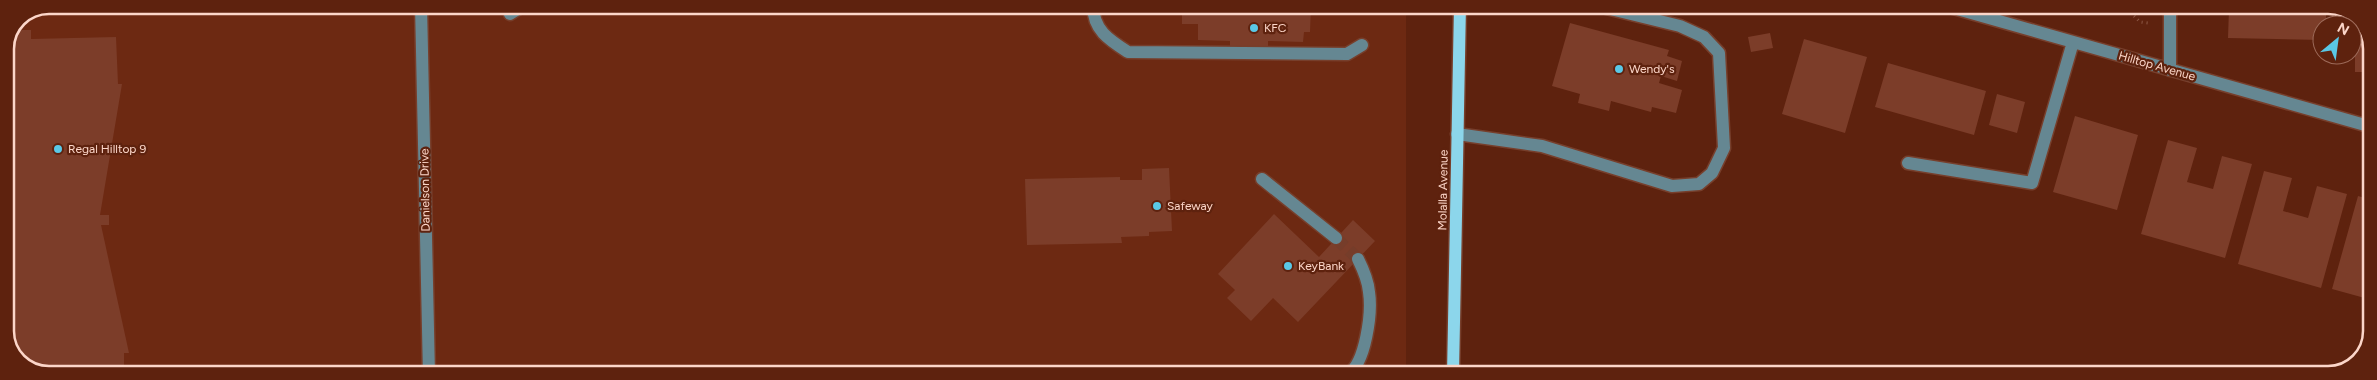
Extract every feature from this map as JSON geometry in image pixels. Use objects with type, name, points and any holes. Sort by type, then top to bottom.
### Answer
[{"type":"main road","name":"Molalla Avenue","points":[[1454,366],[1460,14]]},
{"type":"street","name":"Danielson Drive","points":[[421,14],[429,366]]},
{"type":"street","points":[[1093,14],[1107,39],[1128,52],[1348,54],[1362,45]]},
{"type":"street","points":[[1458,134],[1542,146],[1672,186],[1699,184],[1712,173],[1724,148],[1719,53],[1704,36],[1680,26],[1631,14]]},
{"type":"street","name":"Hilltop Avenue","points":[[1978,14],[2363,124]]},
{"type":"street","points":[[2170,14],[2170,70]]},
{"type":"street","points":[[1908,163],[2032,183],[2073,42]]},
{"type":"street","points":[[1262,179],[1336,238]]},
{"type":"street","points":[[1354,366],[1361,358],[1366,342],[1370,292],[1358,259]]},
{"type":"shaded area","points":[[42,14],[1406,14],[1406,366],[44,366],[33,363],[24,356],[17,347],[15,340],[14,42],[24,24]]},
{"type":"building","name":"KFC","points":[[1182,14],[1311,14],[1310,32],[1304,32],[1303,42],[1268,41],[1268,49],[1230,48],[1230,41],[1198,40],[1198,24],[1182,24]]},
{"type":"building","points":[[2229,14],[2326,14],[2312,15],[2312,40],[2228,38]]},
{"type":"building","name":"Wendy's","points":[[1570,23],[1669,50],[1667,56],[1682,61],[1677,81],[1661,76],[1659,83],[1682,90],[1676,113],[1652,107],[1651,112],[1611,101],[1609,111],[1578,103],[1580,94],[1552,86]]},
{"type":"building","name":"Regal Hilltop 9","points":[[19,30],[31,30],[31,39],[116,37],[118,84],[122,84],[100,215],[109,215],[109,225],[101,225],[129,353],[124,353],[124,366],[44,366],[33,363],[17,347],[14,333],[14,42]]},
{"type":"building","points":[[1770,33],[1773,48],[1751,52],[1748,37]]},
{"type":"building","points":[[1804,39],[1867,57],[1845,133],[1782,114]]},
{"type":"building","points":[[2362,40],[2363,47],[2363,72],[2355,72],[2355,65],[2362,65]]},
{"type":"building","points":[[1888,63],[1986,91],[1974,135],[1875,107]]},
{"type":"building","points":[[1997,94],[2025,102],[2017,133],[1989,125]]},
{"type":"building","points":[[2075,116],[2138,135],[2117,210],[2053,192]]},
{"type":"building","points":[[2168,140],[2197,148],[2187,182],[2213,189],[2222,156],[2252,164],[2225,258],[2141,234]]},
{"type":"building","name":"Safeway","points":[[1169,168],[1172,231],[1149,232],[1149,236],[1121,237],[1122,243],[1027,245],[1025,179],[1120,177],[1120,180],[1142,180],[1142,169]]},
{"type":"building","points":[[2264,171],[2292,178],[2283,211],[2308,218],[2317,186],[2347,194],[2321,288],[2238,264]]},
{"type":"building","points":[[2358,196],[2363,197],[2363,298],[2332,289]]},
{"type":"building","name":"KeyBank","points":[[1274,214],[1319,257],[1353,220],[1375,241],[1298,322],[1273,298],[1251,321],[1227,298],[1235,290],[1218,274]]},
{"type":"tunnel","points":[[1336,238],[1358,259]]},
{"type":"place","name":"KFC","points":[[1254,28]]},
{"type":"place","name":"Wendy's","points":[[1619,69]]},
{"type":"place","name":"Regal Hilltop 9","points":[[58,149]]},
{"type":"place","name":"Safeway","points":[[1157,206]]},
{"type":"place","name":"KeyBank","points":[[1288,266]]}]
